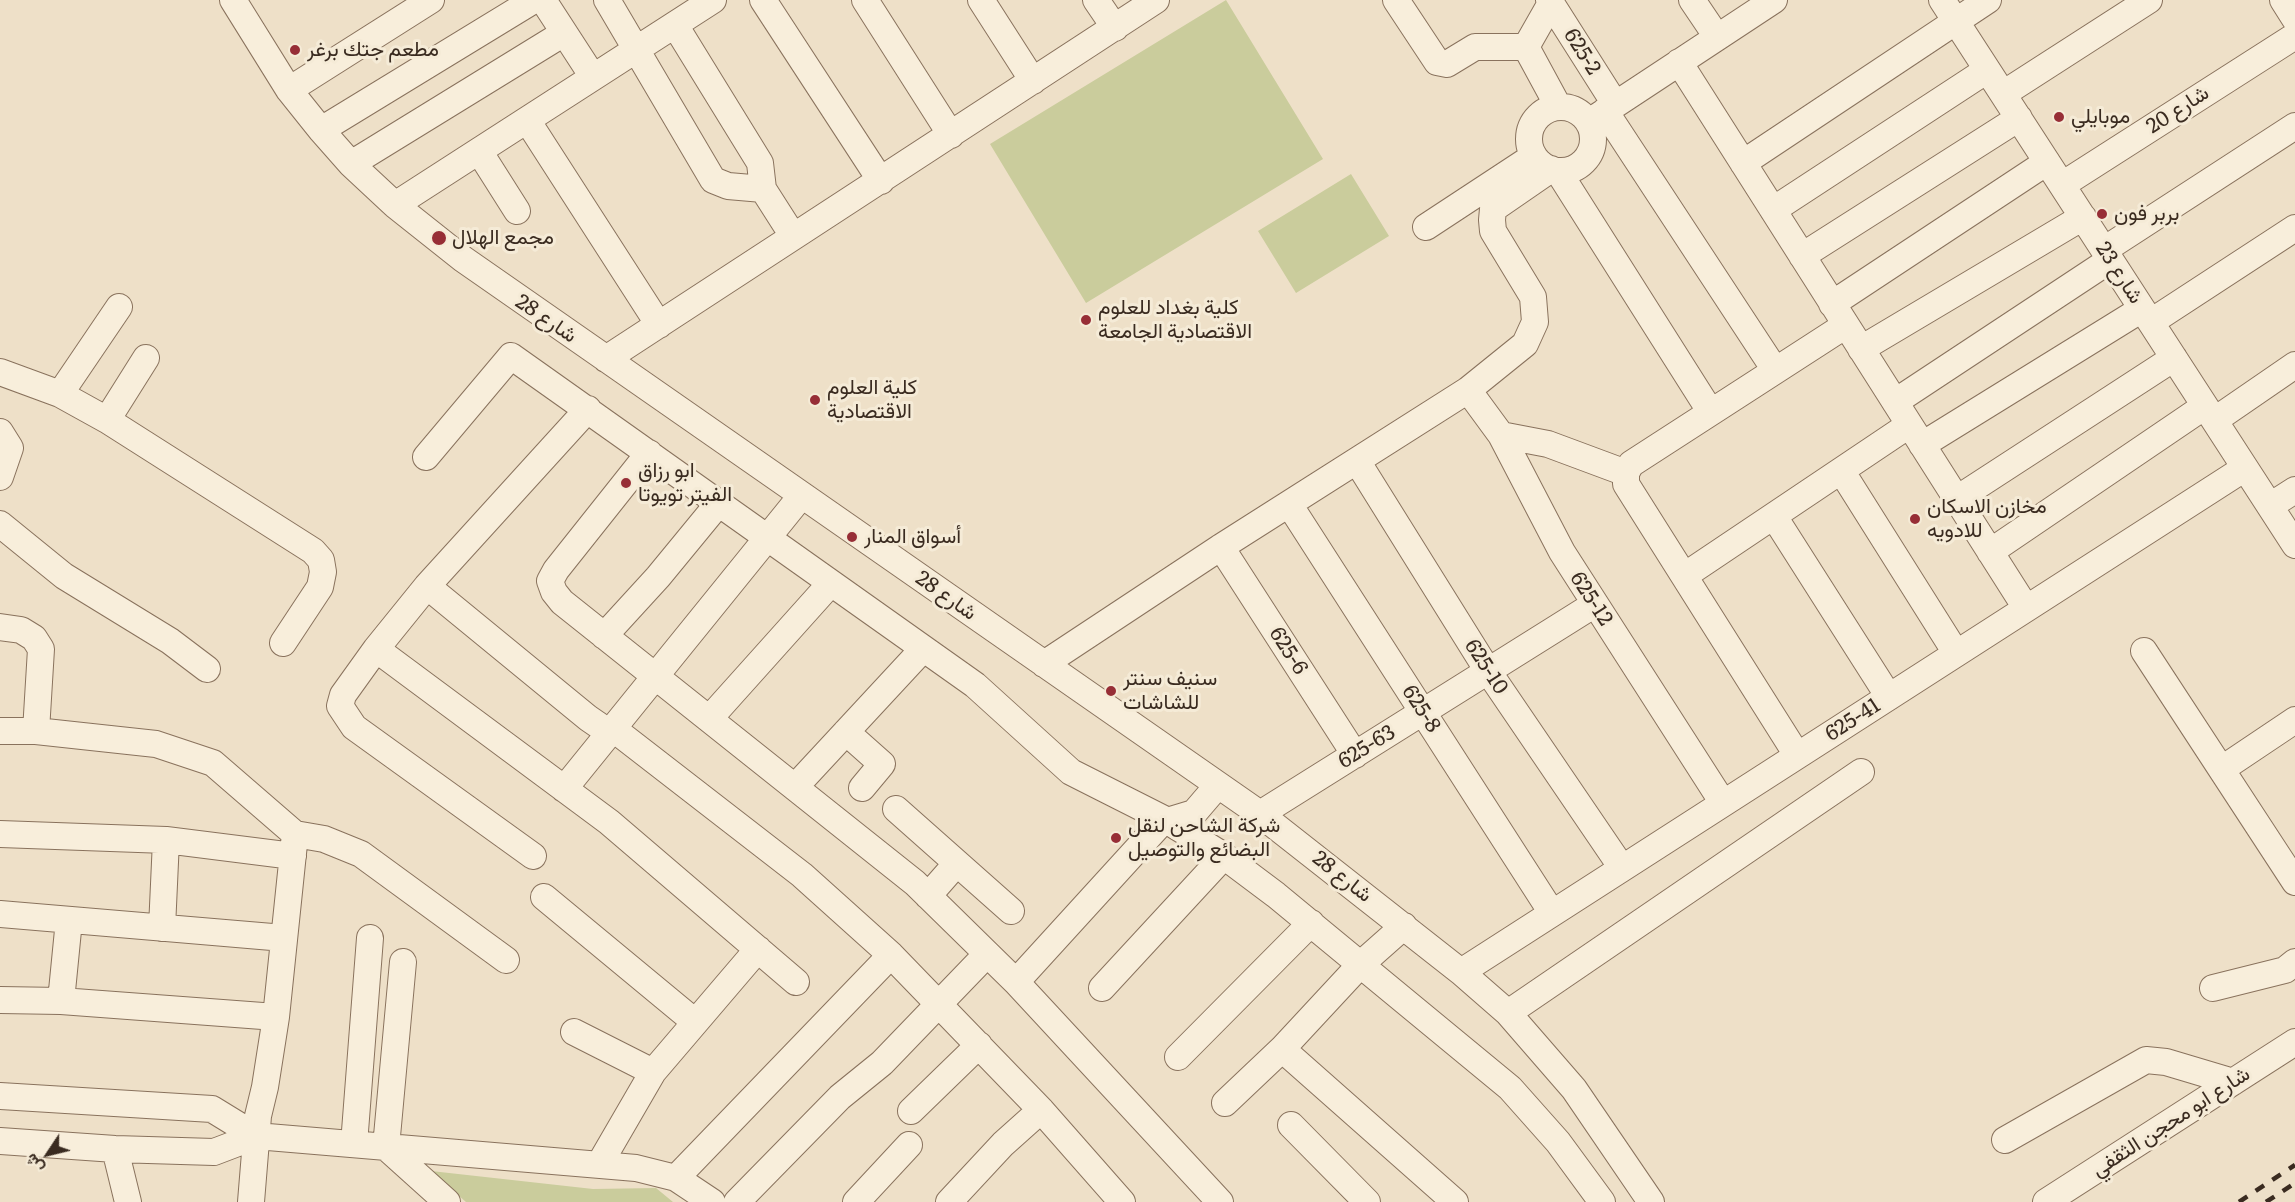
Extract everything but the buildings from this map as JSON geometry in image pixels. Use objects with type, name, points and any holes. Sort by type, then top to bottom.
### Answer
[{"type":"street","points":[[289,90],[431,0]]},
{"type":"street","points":[[321,130],[534,0]]},
{"type":"street","points":[[543,0],[593,77]]},
{"type":"street","points":[[607,0],[712,180],[728,186],[763,189]]},
{"type":"street","points":[[763,0],[881,181]]},
{"type":"street","points":[[865,0],[951,135]]},
{"type":"street","points":[[981,0],[1033,81]]},
{"type":"street","points":[[1096,0],[1115,28]]},
{"type":"street","points":[[606,359],[1156,0]]},
{"type":"street","points":[[1396,0],[1437,62],[1447,64],[1475,47],[1526,47]]},
{"type":"street","points":[[1692,0],[1717,37]]},
{"type":"street","points":[[1710,411],[1529,135],[1532,124],[1547,109],[1558,106],[1603,112],[1774,0]]},
{"type":"street","points":[[1743,164],[1949,10],[1988,0]]},
{"type":"street","points":[[2003,94],[2149,0]]},
{"type":"street","points":[[2283,0],[2295,19]]},
{"type":"street","points":[[395,205],[675,25],[704,2]]},
{"type":"street","points":[[1526,47],[1550,2]]},
{"type":"street","name":"625-2","points":[[1550,2],[1603,112],[1775,370]]},
{"type":"street","name":"شارع 28","points":[[240,3],[289,90],[351,164],[395,205],[481,273],[1260,814],[1404,926],[1508,1013],[1574,1089],[1651,1202]]},
{"type":"street","name":"شارع 23","points":[[1949,10],[2295,545]]},
{"type":"street","points":[[675,25],[760,163],[763,189],[793,236]]},
{"type":"street","points":[[351,164],[564,33]]},
{"type":"street","name":"شارع 20","points":[[2062,185],[2295,36]]},
{"type":"street","points":[[1526,47],[1558,106]]},
{"type":"street","points":[[1679,62],[2026,608]]},
{"type":"street","points":[[1773,210],[1987,70]]},
{"type":"street","points":[[1426,227],[1547,165],[1568,171],[1586,161],[1603,112]]},
{"type":"street","points":[[1802,256],[2019,118]]},
{"type":"street","points":[[527,120],[659,325]]},
{"type":"street","points":[[1895,402],[2295,126]]},
{"type":"street","points":[[479,151],[516,211]]},
{"type":"street","points":[[1797,755],[1626,484],[1626,473],[1631,464],[1775,370],[1839,314],[2047,162]]},
{"type":"street","points":[[1044,664],[1221,547],[1468,390],[1526,344],[1535,322],[1533,297],[1493,231],[1493,209],[1547,165]]},
{"type":"street","points":[[1861,349],[2083,217]]},
{"type":"street","points":[[1684,576],[1842,472],[2146,315],[2295,228]]},
{"type":"street","points":[[60,394],[119,307]]},
{"type":"street","points":[[426,457],[511,356],[991,698],[1071,772],[1166,820],[1224,856],[1311,923],[1510,1088],[1558,1142],[1602,1202]]},
{"type":"street","points":[[107,420],[146,358]]},
{"type":"street","points":[[1957,499],[2174,358]]},
{"type":"street","points":[[1990,552],[2210,413],[2295,365]]},
{"type":"street","points":[[0,372],[60,394],[107,420],[313,551],[321,560],[323,572],[320,587],[283,643]]},
{"type":"street","name":"625-12","points":[[1468,390],[1501,435],[1562,552],[1723,803]]},
{"type":"street","points":[[533,856],[354,727],[339,706],[343,695],[376,649],[427,586],[588,409]]},
{"type":"street","points":[[0,432],[10,448],[0,477]]},
{"type":"street","points":[[1501,435],[1548,444],[1626,473]]},
{"type":"street","points":[[649,453],[556,570],[550,581],[562,603],[795,787],[928,896],[1016,982],[1220,1202]]},
{"type":"street","name":"625-10","points":[[1357,461],[1488,671],[1622,868]]},
{"type":"street","name":"625-41","points":[[1461,972],[2245,468]]},
{"type":"street","points":[[1842,472],[1956,653]]},
{"type":"street","points":[[2270,506],[2295,490]]},
{"type":"street","points":[[564,789],[802,495]]},
{"type":"street","points":[[604,636],[658,577],[718,504]]},
{"type":"street","name":"625-8","points":[[1289,504],[1552,913]]},
{"type":"street","points":[[1775,518],[1889,697]]},
{"type":"street","points":[[0,525],[64,576],[170,641],[207,669]]},
{"type":"street","name":"625-6","points":[[1221,547],[1355,754]]},
{"type":"street","points":[[709,719],[830,584]]},
{"type":"street","points":[[427,586],[588,718],[604,729],[611,730],[802,875],[891,955],[1041,1110],[1107,1197]]},
{"type":"street","name":"625-63","points":[[1260,814],[1595,604]]},
{"type":"street","points":[[0,627],[21,630],[34,638],[41,649],[36,731]]},
{"type":"street","points":[[376,649],[609,822],[796,982]]},
{"type":"street","points":[[795,787],[923,649]]},
{"type":"street","points":[[2144,651],[2295,882]]},
{"type":"street","points":[[2222,769],[2295,720]]},
{"type":"street","points":[[0,731],[36,731],[156,744],[213,763],[294,845]]},
{"type":"street","points":[[846,732],[882,764],[862,788]]},
{"type":"street","points":[[1508,1013],[1861,772]]},
{"type":"street","points":[[1016,982],[1166,820],[1194,813],[1218,785]]},
{"type":"street","points":[[896,809],[1011,911]]},
{"type":"street","points":[[0,834],[294,845],[324,839],[361,854],[506,960]]},
{"type":"street","points":[[162,928],[166,840]]},
{"type":"street","points":[[251,1202],[256,1136],[276,1017],[294,845]]},
{"type":"street","points":[[1102,988],[1224,856]]},
{"type":"street","points":[[928,896],[957,862]]},
{"type":"street","points":[[544,897],[695,1022]]},
{"type":"street","points":[[0,914],[284,938]]},
{"type":"street","points":[[61,1001],[69,920]]},
{"type":"street","points":[[1178,1058],[1311,923]]},
{"type":"street","points":[[1225,1103],[1282,1049],[1360,965],[1404,926]]},
{"type":"street","points":[[354,1144],[370,938]]},
{"type":"street","points":[[599,1165],[653,1072],[758,949]]},
{"type":"street","points":[[737,1202],[840,1097],[882,1063],[987,954]]},
{"type":"street","points":[[676,1178],[891,955]]},
{"type":"street","points":[[386,1147],[403,962]]},
{"type":"street","points":[[2213,988],[2285,970],[2295,962]]},
{"type":"street","points":[[0,1000],[61,1001],[276,1017]]},
{"type":"street","points":[[574,1032],[653,1072]]},
{"type":"street","name":"شارع ابو محجن الثقفي","points":[[2046,1202],[2295,1042]]},
{"type":"street","points":[[911,1112],[979,1045]]},
{"type":"street","points":[[1282,1049],[1455,1202]]},
{"type":"street","points":[[2006,1140],[2146,1060],[2166,1062],[2233,1082]]},
{"type":"street","points":[[0,1096],[212,1110],[256,1136]]},
{"type":"street","points":[[949,1202],[1003,1144],[1041,1110]]},
{"type":"street","points":[[1291,1125],[1367,1202]]},
{"type":"street","points":[[0,1141],[115,1149],[214,1152],[256,1136],[636,1168],[676,1178],[712,1202]]},
{"type":"street","points":[[856,1202],[909,1145]]},
{"type":"street","points":[[386,1147],[447,1202]]},
{"type":"street","points":[[115,1149],[128,1202]]},
{"type":"green space","points":[[1226,0],[1323,159],[1086,303],[990,144]]},
{"type":"green space","points":[[1351,174],[1389,236],[1296,293],[1258,231]]},
{"type":"green space","points":[[431,1171],[593,1189],[656,1188],[673,1202],[466,1202]]},
{"type":"railway","points":[[2239,1202],[2295,1165]]},
{"type":"railway","points":[[2266,1202],[2295,1183]]},
{"type":"place","name":"مطعم جتك برغر","points":[[295,50]]},
{"type":"place","name":"موبايلي","points":[[2059,117]]},
{"type":"place","name":"بربر فون","points":[[2102,214]]},
{"type":"place","name":"مجمع الهلال","points":[[439,238]]},
{"type":"place","name":"كلية بغداد للعلوم الاقتصادية الجامعة","points":[[1086,320]]},
{"type":"place","name":"كلية العلوم الاقتصادية","points":[[815,400]]},
{"type":"place","name":"ابو رزاق الفيتر تويوتا","points":[[626,483]]},
{"type":"place","name":"مخازن الاسكان للادويه","points":[[1915,519]]},
{"type":"place","name":"أسواق المنار","points":[[852,537]]},
{"type":"place","name":"سنيف سنتر للشاشات","points":[[1111,691]]},
{"type":"place","name":"شركة الشاحن لنقل البضائع والتوصيل","points":[[1116,838]]}]
